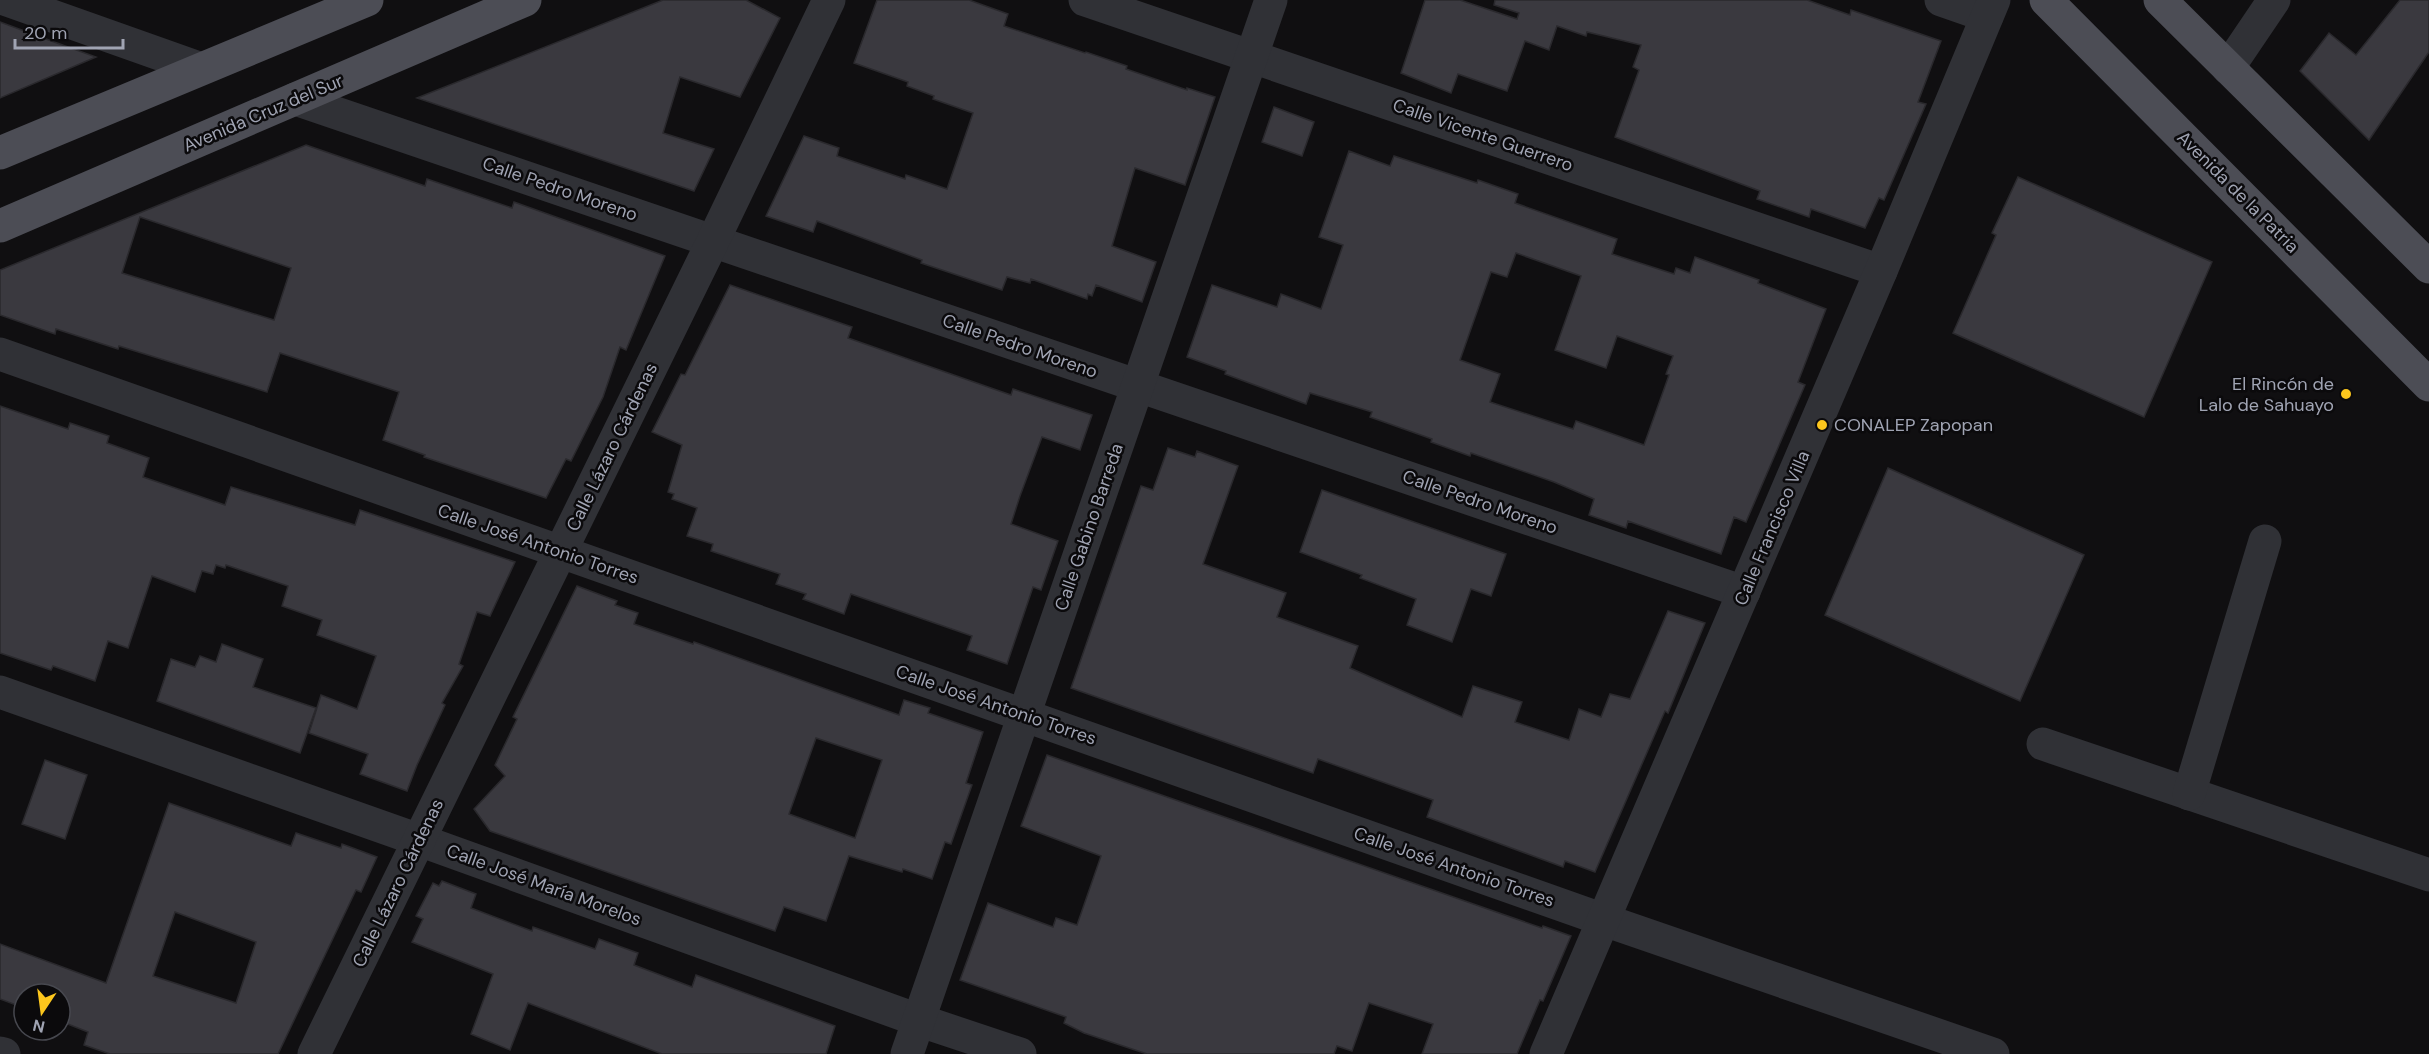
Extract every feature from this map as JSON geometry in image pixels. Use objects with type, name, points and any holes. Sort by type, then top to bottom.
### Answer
[{"type":"main road","points":[[0,153],[199,68],[367,0]]},
{"type":"main road","name":"Avenida Cruz del Sur","points":[[0,226],[525,0]]},
{"type":"main road","name":"Avenida de la Patria","points":[[2046,0],[2429,384]]},
{"type":"main road","points":[[2160,0],[2429,267]]},
{"type":"street","points":[[7,0],[199,68]]},
{"type":"street","name":"Calle Lázaro Cárdenas","points":[[314,1054],[829,0]]},
{"type":"street","name":"Calle Vicente Guerrero","points":[[1085,0],[1881,271]]},
{"type":"street","name":"Calle Gabino Barreda","points":[[907,1054],[1271,0]]},
{"type":"street","points":[[1941,0],[1991,8]]},
{"type":"street","points":[[2228,68],[2274,0]]},
{"type":"street","name":"Calle Francisco Villa","points":[[1546,1054],[1991,8]]},
{"type":"street","name":"Calle Pedro Moreno","points":[[295,99],[1744,592]]},
{"type":"street","name":"Calle José Antonio Torres","points":[[0,354],[1604,920],[1993,1054]]},
{"type":"street","points":[[2188,794],[2265,541]]},
{"type":"street","name":"Calle José María Morelos","points":[[0,692],[918,1020],[1020,1054]]},
{"type":"street","points":[[2043,744],[2429,875]]},
{"type":"building","points":[[663,0],[746,0],[780,18],[740,97],[680,77],[663,133],[714,149],[694,191],[417,98]]},
{"type":"building","points":[[877,0],[969,0],[1008,14],[1004,26],[1127,66],[1126,69],[1187,90],[1187,88],[1215,97],[1185,185],[1135,168],[1112,246],[1156,262],[1142,302],[1096,285],[1092,296],[1088,294],[1087,299],[1031,279],[1030,283],[1007,277],[1002,290],[921,263],[922,260],[817,221],[813,232],[766,216],[804,136],[839,148],[837,156],[905,179],[906,175],[947,189],[973,113],[933,99],[934,96],[907,86],[908,82],[854,63]]},
{"type":"building","points":[[1425,0],[1460,0],[1517,19],[1519,13],[1494,5],[1495,0],[1807,0],[1850,15],[1851,10],[1941,41],[1918,102],[1926,104],[1884,200],[1879,198],[1865,228],[1811,209],[1809,217],[1757,199],[1760,191],[1615,137],[1639,70],[1633,67],[1641,45],[1587,32],[1586,36],[1557,26],[1549,50],[1525,41],[1507,91],[1458,74],[1451,93],[1401,73]]},
{"type":"building","points":[[2400,0],[2429,0],[2429,52],[2369,140],[2300,71],[2329,33],[2356,55]]},
{"type":"building","points":[[0,22],[46,39],[96,57],[0,98]]},
{"type":"building","points":[[1274,107],[1314,122],[1302,156],[1262,142]]},
{"type":"building","points":[[306,145],[425,186],[427,179],[512,208],[514,202],[665,256],[626,350],[620,347],[603,397],[571,461],[566,459],[546,498],[424,457],[425,455],[383,440],[399,392],[280,353],[267,392],[119,346],[118,349],[56,329],[55,334],[0,315],[0,270]],"holes":[[[140,217],[291,268],[274,320],[122,273]]]},
{"type":"building","points":[[1349,151],[1390,166],[1394,156],[1518,194],[1515,203],[1617,239],[1612,254],[1674,274],[1676,268],[1690,273],[1695,257],[1759,280],[1758,283],[1826,309],[1798,382],[1805,385],[1746,522],[1734,517],[1721,554],[1628,521],[1626,528],[1589,515],[1594,499],[1554,482],[1471,453],[1470,456],[1431,442],[1432,439],[1370,417],[1372,412],[1310,393],[1306,404],[1225,374],[1226,371],[1187,357],[1212,285],[1277,307],[1281,294],[1321,309],[1343,245],[1319,237]],"holes":[[[1516,253],[1581,276],[1555,350],[1606,368],[1617,336],[1673,356],[1666,374],[1669,375],[1644,445],[1576,421],[1573,429],[1490,402],[1500,374],[1460,360],[1491,272],[1507,277]]]},
{"type":"building","points":[[2018,177],[2212,262],[2144,417],[1953,333],[1996,235],[1992,233]]},
{"type":"building","points":[[730,285],[852,327],[848,338],[1011,395],[1013,389],[1092,415],[1080,450],[1042,437],[1020,496],[1011,524],[1058,541],[1041,590],[1033,587],[1007,664],[967,650],[972,636],[851,594],[844,614],[803,599],[806,594],[776,584],[780,574],[711,551],[713,544],[687,536],[697,508],[672,499],[674,494],[668,492],[682,445],[652,432],[681,374],[685,375]]},
{"type":"building","points":[[0,406],[68,429],[70,423],[109,436],[107,443],[149,458],[143,477],[225,505],[231,487],[355,525],[360,510],[515,562],[490,616],[477,612],[459,664],[463,666],[442,703],[445,705],[407,791],[360,774],[368,754],[309,733],[321,695],[357,709],[376,656],[317,635],[322,620],[282,606],[288,586],[226,565],[225,568],[216,565],[213,574],[202,571],[195,592],[152,576],[128,648],[108,641],[95,681],[53,666],[51,670],[0,653]]},
{"type":"building","points":[[1168,448],[1195,457],[1197,451],[1238,466],[1203,564],[1286,593],[1277,617],[1358,646],[1350,668],[1462,717],[1473,686],[1522,702],[1515,722],[1569,740],[1579,709],[1601,717],[1610,694],[1630,699],[1668,611],[1705,623],[1668,713],[1665,711],[1595,872],[1565,861],[1563,867],[1427,817],[1433,800],[1318,759],[1313,773],[1071,688],[1141,486],[1153,490]]},
{"type":"building","points":[[1888,468],[2084,555],[2020,701],[1825,615]]},
{"type":"building","points":[[1322,490],[1506,554],[1491,596],[1471,589],[1452,642],[1407,625],[1416,599],[1360,578],[1362,575],[1300,552]]},
{"type":"building","points":[[577,586],[617,601],[615,605],[638,613],[634,624],[693,644],[694,642],[899,715],[904,700],[930,708],[928,713],[983,732],[966,783],[972,785],[951,844],[945,842],[932,879],[903,869],[902,872],[849,856],[826,921],[784,907],[775,931],[490,831],[474,809],[505,776],[495,765],[517,719],[513,717]],"holes":[[[816,738],[882,760],[855,838],[789,814]]]},
{"type":"building","points":[[222,644],[263,659],[253,687],[316,708],[300,753],[157,701],[171,659],[195,667],[200,656],[216,662]]},
{"type":"building","points":[[1047,755],[1542,928],[1543,926],[1571,936],[1517,1054],[1422,1054],[1433,1024],[1369,1003],[1352,1051],[1337,1046],[1334,1054],[1147,1054],[1084,1033],[1064,1023],[1066,1017],[960,980],[988,903],[1053,927],[1056,918],[1077,925],[1101,856],[1021,826]]},
{"type":"building","points":[[45,760],[87,775],[65,839],[22,824]]},
{"type":"building","points":[[169,803],[291,846],[296,833],[341,848],[342,844],[377,857],[361,892],[356,890],[278,1054],[110,1054],[84,1045],[88,1032],[72,1026],[72,982],[12,982],[12,1004],[0,999],[0,944],[106,983]],"holes":[[[175,912],[256,942],[236,1003],[153,976]]]},
{"type":"building","points":[[442,881],[476,894],[471,908],[532,931],[533,927],[595,949],[599,939],[638,953],[634,965],[692,987],[696,975],[835,1026],[826,1054],[662,1054],[528,1003],[510,1050],[471,1034],[493,974],[412,942],[423,919],[416,916],[433,883],[439,886]]},
{"type":"place","name":"El Rincón de Lalo de Sahuayo","points":[[2346,394]]},
{"type":"place","name":"CONALEP Zapopan","points":[[1822,425]]}]
